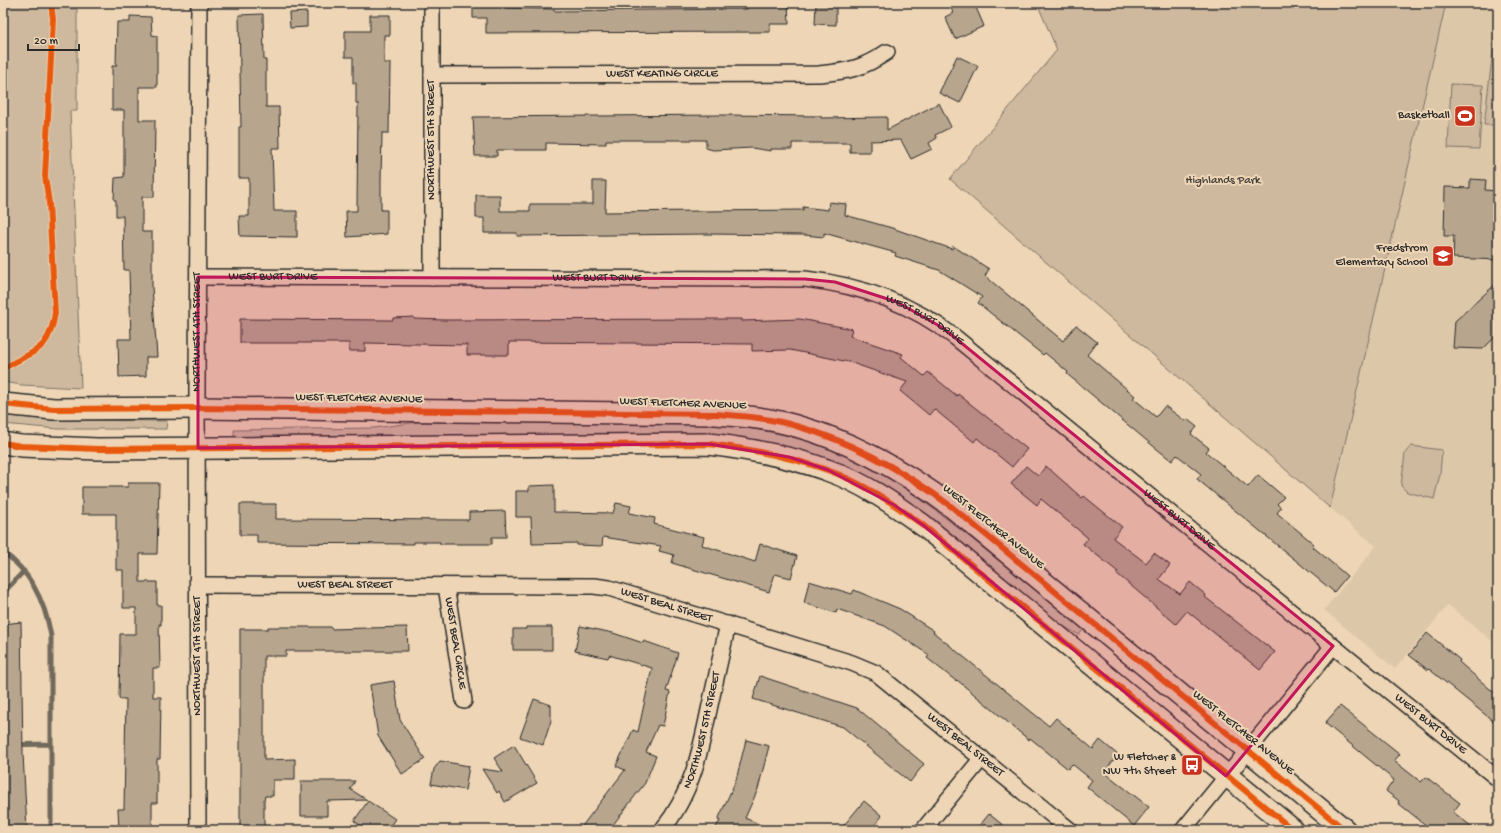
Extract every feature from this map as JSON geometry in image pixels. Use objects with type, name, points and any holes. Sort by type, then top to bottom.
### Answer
[{"type":"main road","name":"WEST FLETCHER AVENUE","points":[[3,404],[54,409],[197,408],[715,414],[758,418],[795,426],[859,449],[920,483],[958,512],[1345,830]]},
{"type":"main road","points":[[3,443],[59,448],[709,444],[750,449],[789,457],[828,470],[863,486],[924,526],[1293,830]]},
{"type":"street","name":"NORTHWEST 4TH STREET","points":[[198,830],[197,408],[199,3]]},
{"type":"street","name":"NORTHWEST 5TH STREET","points":[[432,3],[432,278]]},
{"type":"street","name":"WEST KEATING CIRCLE","points":[[432,75],[819,74],[850,71],[871,63],[888,52]]},
{"type":"street","name":"WEST BURT DRIVE","points":[[198,277],[805,279],[835,282],[860,288],[896,302],[925,317],[956,338],[1498,779]]},
{"type":"street","name":"WEST BEAL STREET","points":[[198,585],[594,586],[609,588],[852,663],[876,673],[1070,830]]},
{"type":"street","name":"WEST BEAL CIRCLE","points":[[446,586],[464,701]]},
{"type":"street","name":"NORTHWEST 5TH STREET","points":[[662,830],[675,812],[690,783],[699,757],[728,624]]},
{"type":"street","points":[[1183,830],[1333,646]]},
{"type":"street","points":[[923,830],[982,758]]},
{"type":"highlighted area","points":[[198,277],[805,279],[835,282],[897,302],[943,328],[1333,646],[1226,776],[924,526],[894,505],[828,470],[789,457],[709,444],[198,448]]},
{"type":"shaded area","name":"Fredstrom Elementary School","points":[[1446,3],[1498,3],[1498,633],[1492,641],[1448,605],[1395,669],[1324,610],[1376,546],[1330,508]]},
{"type":"green space","points":[[3,3],[71,3],[71,9],[77,9],[77,111],[70,111],[81,388],[22,385],[3,382]]},
{"type":"green space","name":"Highlands Park","points":[[1037,3],[1446,3],[1330,508],[950,179],[1057,50]]},
{"type":"green space","points":[[1498,26],[1498,125],[1484,125],[1495,33]]},
{"type":"green space","name":"Basketball","points":[[1451,84],[1483,85],[1479,149],[1448,148]]},
{"type":"green space","points":[[3,415],[51,420],[167,421],[166,429],[58,429],[3,424]]},
{"type":"green space","points":[[418,422],[699,423],[759,430],[818,444],[855,459],[903,487],[948,520],[1084,629],[1079,635],[1058,623],[814,455],[765,442],[730,437],[234,439],[234,430],[374,428]]},
{"type":"green space","points":[[1411,446],[1442,450],[1440,474],[1434,499],[1407,492],[1401,486],[1405,453]]},
{"type":"building","points":[[473,3],[506,3],[506,8],[554,9],[554,11],[747,9],[747,3],[788,3],[789,24],[770,24],[770,32],[486,33],[486,18],[473,18]]},
{"type":"building","points":[[816,3],[836,3],[836,25],[815,24]]},
{"type":"building","points":[[949,3],[974,3],[984,26],[955,39],[945,17],[953,13]]},
{"type":"building","points":[[307,12],[307,27],[290,28],[289,13]]},
{"type":"building","points":[[263,14],[264,60],[266,60],[266,107],[279,107],[280,148],[272,148],[274,211],[297,211],[297,237],[240,236],[239,216],[249,216],[249,178],[239,178],[239,127],[241,127],[239,15]]},
{"type":"building","points":[[370,15],[390,15],[390,35],[384,35],[384,63],[390,63],[389,133],[382,133],[381,180],[381,210],[387,210],[387,234],[347,237],[346,211],[357,211],[358,103],[356,103],[356,83],[353,83],[353,57],[345,57],[345,31],[370,31]]},
{"type":"building","points":[[130,16],[151,17],[152,35],[157,36],[157,87],[139,87],[139,120],[155,120],[154,197],[142,197],[142,232],[152,232],[152,287],[157,357],[146,357],[146,376],[119,377],[118,339],[131,339],[129,270],[124,270],[123,216],[116,216],[116,200],[114,200],[115,178],[124,177],[124,110],[112,110],[112,66],[116,66],[117,22],[130,22]]},
{"type":"building","points":[[957,56],[978,66],[960,103],[939,93]]},
{"type":"building","points":[[939,103],[951,127],[935,135],[937,138],[929,143],[932,149],[911,159],[901,140],[870,141],[870,152],[850,152],[850,143],[792,143],[792,149],[771,149],[771,151],[752,148],[713,150],[706,148],[706,140],[606,140],[606,144],[546,143],[546,150],[497,150],[497,156],[475,156],[473,117],[722,115],[821,116],[821,118],[887,117],[887,130]]},
{"type":"building","name":"Fredstrom Elementary School","points":[[1470,179],[1486,180],[1485,190],[1498,191],[1498,260],[1453,258],[1454,236],[1444,236],[1445,187],[1470,188]]},
{"type":"building","points":[[593,181],[606,181],[605,212],[803,210],[803,207],[828,210],[829,202],[846,204],[845,215],[892,228],[952,249],[953,246],[989,269],[985,276],[1063,341],[1076,325],[1097,342],[1087,355],[1135,396],[1133,398],[1156,417],[1165,406],[1185,421],[1187,419],[1197,427],[1191,434],[1209,448],[1206,452],[1248,487],[1258,475],[1284,497],[1277,504],[1281,508],[1277,513],[1314,544],[1312,546],[1347,576],[1334,592],[1197,479],[1201,474],[1177,455],[1172,461],[1067,374],[1068,372],[1045,353],[1043,355],[978,303],[982,297],[939,270],[895,256],[896,253],[824,233],[824,237],[804,235],[706,234],[517,236],[517,233],[484,233],[484,218],[476,218],[476,195],[500,195],[500,211],[530,211],[530,204],[593,204]]},
{"type":"building","points":[[1498,282],[1498,334],[1483,349],[1453,348],[1455,321]]},
{"type":"building","points":[[414,317],[414,319],[446,320],[742,319],[742,321],[800,319],[852,329],[850,336],[903,354],[901,357],[924,376],[928,372],[1027,449],[1012,467],[977,438],[974,442],[934,409],[929,415],[900,391],[907,382],[849,362],[790,350],[752,351],[752,344],[509,342],[509,355],[467,355],[467,345],[365,343],[365,351],[349,351],[349,343],[240,343],[240,319],[393,320],[393,318]]},
{"type":"building","points":[[1026,466],[1038,476],[1046,466],[1082,498],[1084,496],[1122,527],[1113,538],[1146,563],[1154,553],[1170,565],[1159,579],[1180,594],[1190,582],[1206,595],[1205,597],[1275,652],[1260,670],[1187,611],[1176,624],[1116,573],[1118,572],[1083,544],[1088,538],[1041,499],[1037,505],[1011,484]]},
{"type":"building","points":[[128,483],[159,483],[157,554],[140,554],[140,582],[157,582],[157,605],[161,605],[161,625],[159,624],[160,668],[153,668],[153,697],[161,697],[160,759],[157,759],[157,803],[152,803],[152,830],[119,830],[118,809],[124,809],[126,699],[119,699],[120,634],[136,634],[136,608],[123,608],[123,570],[116,570],[116,514],[82,514],[82,487],[128,487]]},
{"type":"building","points":[[554,485],[554,512],[613,513],[616,503],[631,506],[629,513],[655,518],[654,524],[704,537],[702,545],[755,562],[760,544],[797,556],[791,578],[775,574],[769,592],[672,563],[674,555],[659,551],[661,546],[603,537],[602,546],[577,545],[577,543],[532,544],[531,517],[516,517],[516,491],[529,491],[529,486]]},
{"type":"building","points":[[240,504],[276,504],[276,519],[469,520],[469,512],[505,511],[506,537],[492,537],[492,544],[440,544],[440,542],[414,542],[414,544],[257,543],[257,535],[240,535]]},
{"type":"building","points":[[809,581],[852,594],[854,590],[900,609],[934,631],[933,632],[1049,726],[1056,718],[1093,749],[1100,740],[1118,755],[1104,772],[1149,807],[1134,826],[1087,787],[1092,780],[1072,764],[1068,769],[1030,738],[1029,740],[957,680],[956,681],[927,658],[929,655],[885,626],[837,609],[836,613],[804,603]]},
{"type":"building","points":[[21,622],[23,754],[27,830],[3,830],[3,624]]},
{"type":"building","points":[[580,626],[613,633],[643,643],[644,641],[678,653],[666,691],[670,692],[663,726],[658,725],[646,752],[656,756],[645,783],[609,830],[579,830],[625,770],[616,766],[633,730],[638,732],[652,668],[609,655],[608,658],[575,651]]},
{"type":"building","points":[[268,627],[331,627],[331,629],[407,627],[408,651],[286,651],[286,656],[264,656],[264,760],[295,759],[295,780],[273,780],[273,796],[265,796],[264,800],[264,830],[240,830],[240,629],[268,629]]},
{"type":"building","points":[[526,627],[552,627],[552,650],[513,650],[513,629],[526,629]]},
{"type":"building","points":[[1427,633],[1460,660],[1459,662],[1498,696],[1498,725],[1429,669],[1428,670],[1409,655]]},
{"type":"building","points":[[760,676],[857,708],[924,764],[910,782],[843,727],[753,699]]},
{"type":"building","points":[[394,681],[400,720],[425,759],[402,774],[378,736],[370,685]]},
{"type":"building","points":[[534,699],[551,705],[551,721],[543,745],[520,737]]},
{"type":"building","points":[[1340,706],[1400,754],[1394,761],[1421,782],[1426,777],[1460,803],[1453,812],[1476,830],[1432,830],[1398,803],[1399,801],[1386,791],[1394,780],[1325,723]]},
{"type":"building","points":[[746,740],[769,746],[758,789],[745,818],[772,830],[714,830],[720,821],[718,820],[736,780]]},
{"type":"building","points":[[514,745],[537,783],[505,802],[499,791],[497,793],[482,769],[503,772],[494,758]]},
{"type":"building","points":[[440,761],[469,766],[465,790],[431,784],[434,769]]},
{"type":"building","points":[[301,781],[355,781],[350,789],[367,800],[327,801],[327,816],[301,816]]},
{"type":"building","points":[[368,801],[395,819],[387,830],[368,830],[354,821]]},
{"type":"building","points":[[864,801],[882,816],[871,830],[840,830]]},
{"type":"building","points":[[989,814],[1009,830],[976,830]]},
{"type":"waterway","points":[[3,552],[13,560],[29,578],[41,600],[51,636],[51,830]]},
{"type":"waterway","points":[[3,593],[24,571]]},
{"type":"waterway","points":[[3,745],[51,744]]},
{"type":"cycle path","points":[[3,369],[38,349],[44,343],[49,336],[55,313],[49,203],[45,176],[53,19],[51,3]]},
{"type":"cycle path","points":[[3,404],[54,409],[197,408],[715,414],[766,419],[796,426],[838,440],[878,459],[916,481],[952,507],[1345,830]]},
{"type":"cycle path","points":[[3,443],[21,446],[98,449],[709,444],[769,454],[813,465],[840,475],[865,487],[924,526],[1293,830]]},
{"type":"place","name":"Basketball","points":[[1465,116]]},
{"type":"place","name":"Fredstrom Elementary School","points":[[1443,256]]},
{"type":"place","name":"W Fletcher & NW 7th Street","points":[[1192,765]]}]
